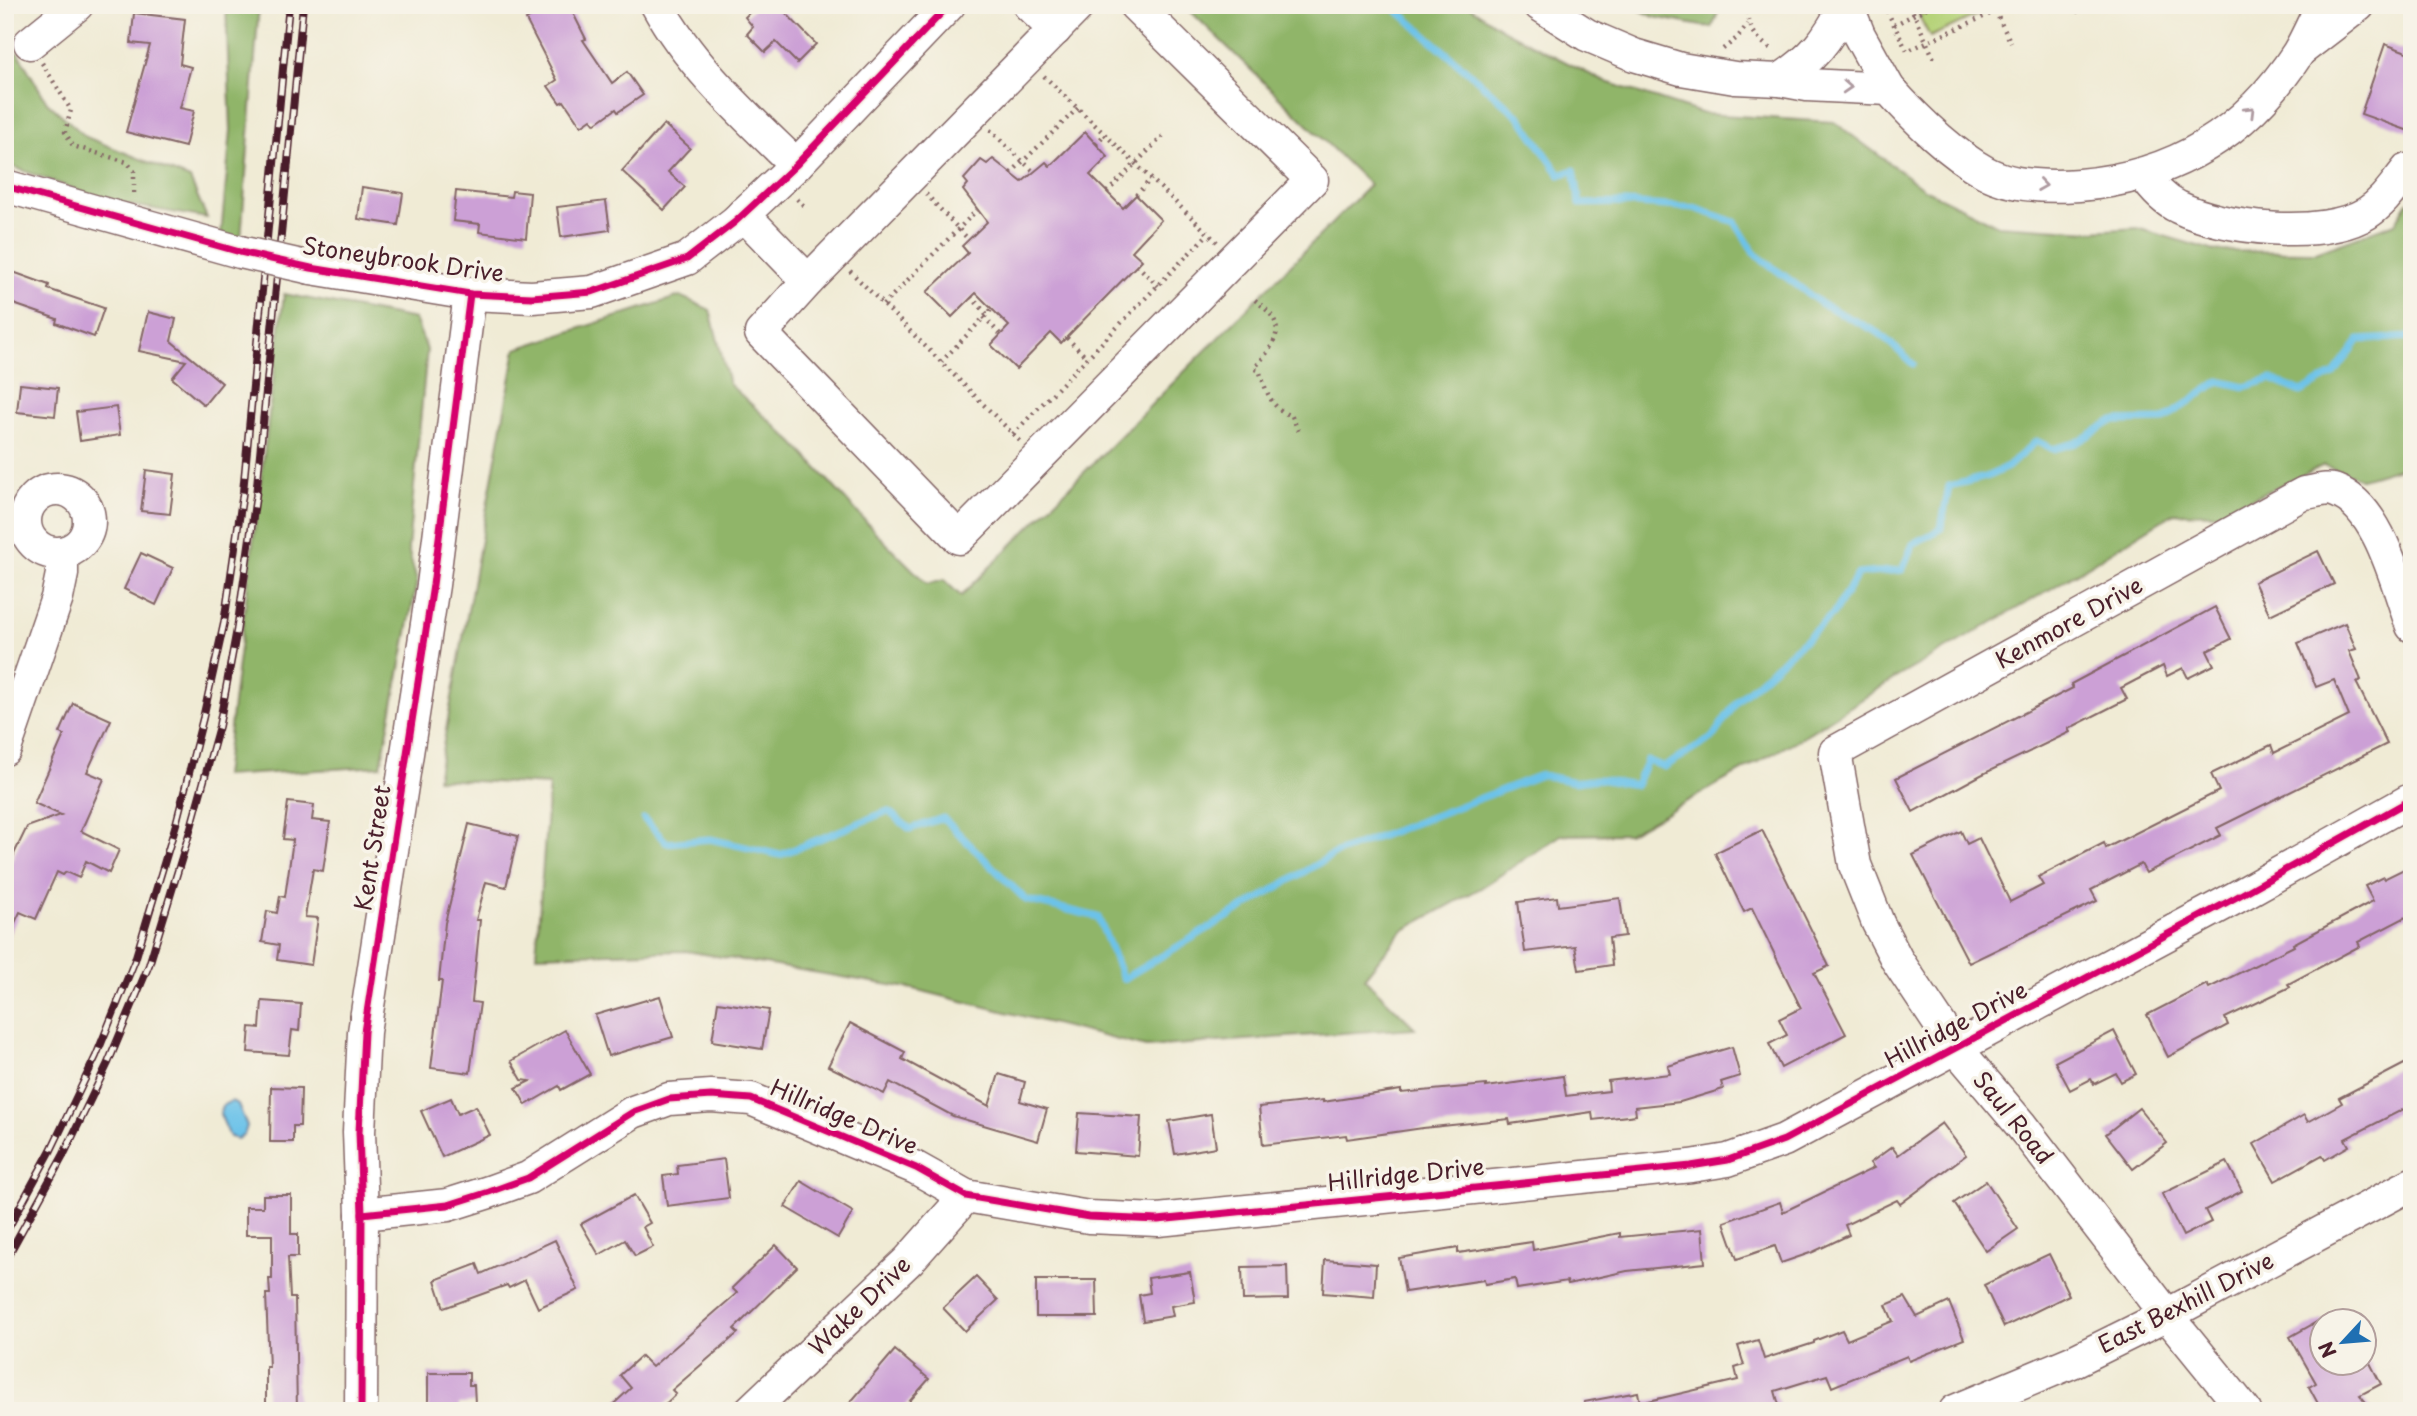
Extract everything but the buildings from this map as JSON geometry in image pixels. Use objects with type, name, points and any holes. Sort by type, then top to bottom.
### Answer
[{"type":"street","points":[[657,5],[671,31],[729,99],[796,164]]},
{"type":"street","name":"Stoneybrook Drive","points":[[5,186],[240,252],[311,268],[470,294],[532,297],[592,292],[687,258],[743,214],[796,164],[949,5]]},
{"type":"street","points":[[1029,5],[1055,30]]},
{"type":"street","points":[[1079,5],[808,281],[761,333],[959,538],[1312,180],[1135,5]]},
{"type":"street","points":[[1540,5],[1587,35],[1634,55],[1681,69],[1735,78],[1777,65],[1803,65],[1821,47],[1846,5]]},
{"type":"street","points":[[1846,5],[1889,89],[1935,135],[1986,172],[2005,179],[2051,187],[2110,182],[2143,174],[2187,156],[2221,137],[2250,112],[2279,80],[2299,51],[2322,5]]},
{"type":"street","points":[[2299,51],[2359,5]]},
{"type":"street","points":[[30,43],[72,7]]},
{"type":"street","points":[[1777,65],[1807,85],[1889,89]]},
{"type":"street","points":[[2143,174],[2154,190],[2178,207],[2235,225],[2293,229],[2337,225],[2365,215],[2385,200],[2407,170],[2412,172]]},
{"type":"street","points":[[743,214],[808,281]]},
{"type":"street","name":"Kent Street","points":[[361,1411],[362,1214],[359,1132],[364,1032],[433,585],[470,294]]},
{"type":"street","name":"Kenmore Drive","points":[[1835,752],[2304,494],[2333,489],[2350,498],[2377,530],[2412,626]]},
{"type":"street","points":[[5,749],[12,708],[57,598],[62,575],[62,553]]},
{"type":"street","name":"Saul Road","points":[[1835,752],[1855,865],[1896,960],[1955,1047],[2020,1124],[2167,1315],[2245,1411]]},
{"type":"street","name":"Hillridge Drive","points":[[362,1214],[448,1205],[489,1192],[528,1178],[633,1112],[669,1099],[710,1096],[751,1099],[916,1168],[965,1196],[1089,1217],[1158,1220],[1728,1160],[1784,1140],[2235,898],[2412,799]]},
{"type":"street","name":"East Bexhill Drive","points":[[1955,1411],[2072,1362],[2167,1315],[2412,1184]]},
{"type":"street","name":"Wake Drive","points":[[750,1411],[909,1260],[965,1196]]},
{"type":"path","points":[[1748,5],[1748,23],[1777,65]]},
{"type":"path","points":[[1884,5],[1907,51],[2011,5]]},
{"type":"path","points":[[1910,5],[1935,61]]},
{"type":"path","points":[[1894,25],[1931,5]]},
{"type":"path","points":[[1992,5],[2011,43]]},
{"type":"path","points":[[2075,5],[2079,13]]},
{"type":"path","points":[[1723,49],[1737,38],[1748,23]]},
{"type":"path","points":[[30,43],[71,110],[65,132],[73,146],[127,162],[134,171],[134,198]]},
{"type":"path","points":[[1033,83],[1042,74],[1234,259]]},
{"type":"path","points":[[1011,173],[1078,108]]},
{"type":"path","points":[[988,128],[997,119]]},
{"type":"path","points":[[1096,144],[1105,134]]},
{"type":"path","points":[[1107,192],[1163,136]]},
{"type":"path","points":[[999,139],[1035,173]]},
{"type":"path","points":[[910,177],[969,240]]},
{"type":"path","points":[[1136,195],[1151,179]]},
{"type":"path","points":[[883,305],[978,210]]},
{"type":"path","points":[[1013,434],[1208,234]]},
{"type":"path","points":[[1137,265],[1158,286]]},
{"type":"path","points":[[848,269],[1038,459]]},
{"type":"path","points":[[971,297],[1000,335]]},
{"type":"path","points":[[1255,300],[1273,316],[1277,326],[1274,340],[1255,369],[1258,370],[1276,410],[1292,416],[1300,435]]},
{"type":"path","points":[[941,362],[992,309]]},
{"type":"path","points":[[1067,338],[1087,358]]},
{"type":"green space","points":[[226,5],[259,5],[240,252],[220,245],[231,130]]},
{"type":"green space","points":[[1184,5],[1467,5],[1502,29],[1603,81],[1704,114],[1834,122],[1924,189],[1997,225],[2091,231],[2137,228],[2215,251],[2316,252],[2395,223],[2408,202],[2412,203],[2412,464],[2362,479],[2324,465],[2218,514],[2174,513],[2049,590],[1897,677],[1801,738],[1628,834],[1561,835],[1481,888],[1402,931],[1364,978],[1415,1028],[1146,1047],[914,989],[686,951],[536,955],[549,785],[437,779],[516,349],[680,296],[710,310],[729,384],[794,443],[927,584],[944,580],[961,596],[1370,185]]},
{"type":"green space","points":[[1630,5],[1721,5],[1712,28],[1654,17]]},
{"type":"green space","points":[[1939,5],[1984,5],[1987,10],[1930,37],[1919,16]]},
{"type":"green space","points":[[5,52],[18,53],[47,102],[86,137],[190,179],[207,218],[107,201],[5,164]]},
{"type":"green space","points":[[284,294],[415,319],[427,350],[408,549],[417,581],[381,766],[224,776]]},
{"type":"water","points":[[231,1101],[238,1104],[247,1126],[244,1135],[237,1139],[230,1137],[220,1114],[222,1106]]},
{"type":"waterway","points":[[1391,5],[1520,117],[1560,175],[1574,170],[1580,204],[1626,203],[1694,208],[1735,222],[1755,254],[1822,304],[1879,333],[1913,364]]},
{"type":"waterway","points":[[644,819],[667,843],[710,839],[780,855],[888,811],[910,829],[943,818],[1026,900],[1098,917],[1123,979],[1334,854],[1541,775],[1575,782],[1598,779],[1636,785],[1647,760],[1664,767],[1712,738],[1737,701],[1833,614],[1858,574],[1902,570],[1913,544],[1941,529],[1949,486],[1986,477],[2008,467],[2036,441],[2053,449],[2076,443],[2112,421],[2163,420],[2219,381],[2245,387],[2271,379],[2301,392],[2334,374],[2359,340],[2412,337]]},
{"type":"railway","points":[[5,1234],[51,1150],[96,1056],[135,960],[176,824],[203,718],[224,623],[243,492],[289,5]]},
{"type":"railway","points":[[5,1261],[63,1156],[108,1063],[149,965],[219,726],[237,629],[256,496],[303,5]]},
{"type":"cycle path","points":[[5,186],[240,252],[311,268],[470,294],[532,297],[592,292],[687,259],[735,222],[796,165],[949,5]]},
{"type":"cycle path","points":[[361,1411],[362,1214],[359,1132],[364,1032],[433,585],[470,294]]},
{"type":"cycle path","points":[[362,1214],[448,1205],[489,1192],[528,1178],[633,1112],[669,1099],[711,1096],[751,1099],[916,1168],[966,1196],[1089,1217],[1158,1220],[1728,1160],[1784,1140],[2235,898],[2412,799]]}]
